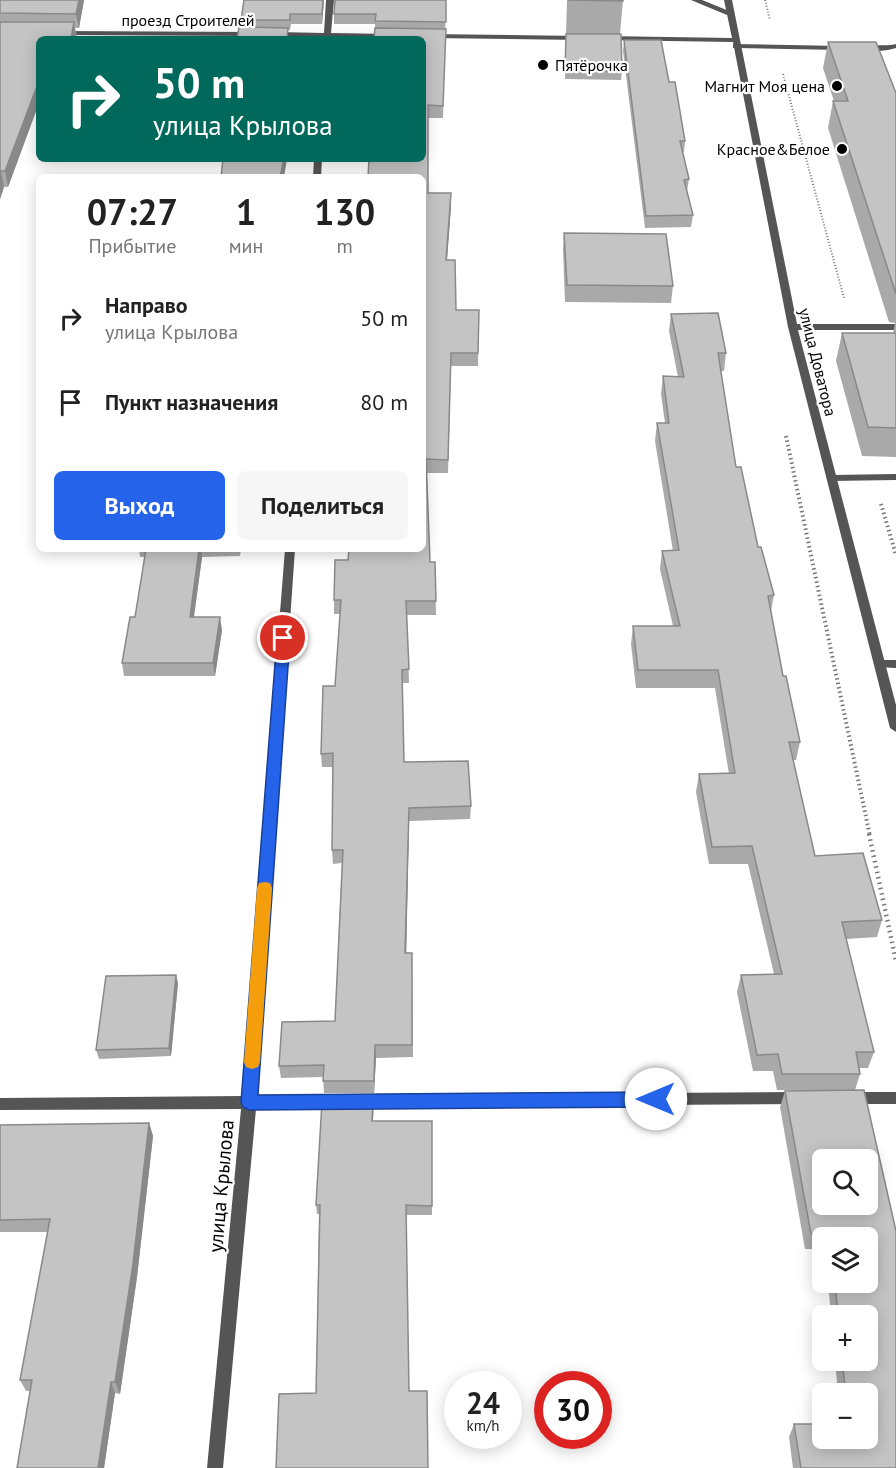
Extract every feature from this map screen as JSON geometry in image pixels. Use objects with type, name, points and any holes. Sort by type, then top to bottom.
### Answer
[{"type":"street","points":[[327,36],[330,0]]},
{"type":"street","points":[[695,0],[730,13]]},
{"type":"street","name":"улица Доватора","points":[[728,0],[793,327],[896,728]]},
{"type":"street","name":"проезд Строителей","points":[[58,33],[260,36]]},
{"type":"street","points":[[426,36],[586,38]]},
{"type":"street","points":[[598,38],[885,49],[896,46]]},
{"type":"street","points":[[793,327],[896,327]]},
{"type":"street","points":[[831,478],[896,477]]},
{"type":"street","name":"улица Крылова","points":[[215,1468],[249,1102],[290,552]]},
{"type":"street","points":[[880,664],[896,663]]},
{"type":"street","points":[[0,1104],[812,1098]]},
{"type":"street","points":[[836,1098],[896,1098]]},
{"type":"path","points":[[765,0],[846,306],[829,327]]},
{"type":"path","points":[[784,426],[896,961]]},
{"type":"path","points":[[872,477],[896,555]]},
{"type":"building","points":[[0,0],[79,0],[76,14],[0,13]]},
{"type":"building","points":[[244,0],[323,0],[322,14],[290,14],[290,20],[241,20]]},
{"type":"building","points":[[335,0],[446,0],[446,22],[375,21],[376,14],[334,14]]},
{"type":"building","points":[[568,0],[623,0],[623,1]]},
{"type":"building","points":[[0,22],[74,22],[72,36],[36,36],[36,89],[5,171],[1,171],[0,174]]},
{"type":"building","points":[[239,27],[288,28],[287,36],[238,36]]},
{"type":"building","points":[[375,28],[446,29],[443,106],[428,105],[428,193],[451,193],[446,260],[455,260],[456,310],[479,310],[478,353],[451,353],[448,460],[426,459],[426,174],[368,174],[369,162],[426,162],[426,36],[374,36]]},
{"type":"building","points":[[566,34],[621,34],[622,71],[565,71]]},
{"type":"building","points":[[624,40],[661,40],[669,82],[675,82],[685,141],[680,141],[689,179],[684,180],[693,215],[646,216]]},
{"type":"building","points":[[828,42],[876,42],[896,93],[896,294],[833,101],[848,101]]},
{"type":"building","points":[[223,162],[283,162],[281,174],[221,174]]},
{"type":"building","points":[[564,233],[666,234],[673,286],[567,285]]},
{"type":"building","points":[[718,313],[726,353],[718,353],[736,467],[741,467],[758,547],[761,547],[774,595],[768,596],[783,676],[786,676],[800,742],[789,742],[815,856],[863,853],[882,920],[842,922],[874,1052],[856,1052],[860,1074],[782,1074],[778,1054],[757,1055],[741,975],[782,974],[752,846],[712,847],[699,774],[735,773],[718,670],[638,670],[633,626],[680,626],[662,551],[679,550],[657,423],[669,423],[663,376],[684,377],[671,314]]},
{"type":"building","points":[[842,333],[896,333],[896,428],[868,427]]},
{"type":"building","points":[[426,459],[430,562],[435,562],[436,601],[406,601],[409,669],[402,670],[404,762],[468,761],[471,806],[409,808],[405,953],[412,953],[412,1045],[375,1045],[374,1081],[323,1081],[324,1065],[279,1066],[282,1022],[335,1021],[343,850],[332,850],[333,753],[321,754],[323,686],[335,686],[341,600],[334,600],[335,560],[348,560],[349,552],[426,552]]},
{"type":"building","points":[[146,552],[199,552],[190,617],[220,617],[213,663],[122,663],[130,617],[135,617]]},
{"type":"building","points":[[176,975],[169,1048],[96,1050],[106,976]]},
{"type":"building","points":[[864,1090],[877,1149],[812,1149],[812,1215],[878,1215],[878,1152],[896,1231],[896,1468],[801,1468],[794,1424],[812,1424],[812,1449],[878,1449],[878,1383],[845,1383],[843,1371],[878,1371],[878,1305],[837,1305],[836,1293],[878,1293],[878,1227],[812,1227],[811,1234],[785,1091]]},
{"type":"building","points":[[322,1101],[373,1101],[372,1121],[432,1121],[432,1206],[406,1205],[409,1391],[427,1391],[428,1468],[276,1468],[279,1394],[316,1393],[320,1205],[316,1205]]},
{"type":"building","points":[[149,1123],[133,1264],[115,1382],[111,1382],[98,1468],[17,1468],[32,1380],[20,1380],[50,1219],[0,1220],[0,1125]]},
{"type":"slow traffic","points":[[252,1062],[265,888]]},
{"type":"place","name":"Пятёрочка","points":[[543,65]]},
{"type":"place","name":"Магнит Моя цена","points":[[837,86]]},
{"type":"place","name":"Красное&Белое","points":[[842,149]]},
{"type":"route","points":[[283,638],[249,1102],[656,1099]]}]
